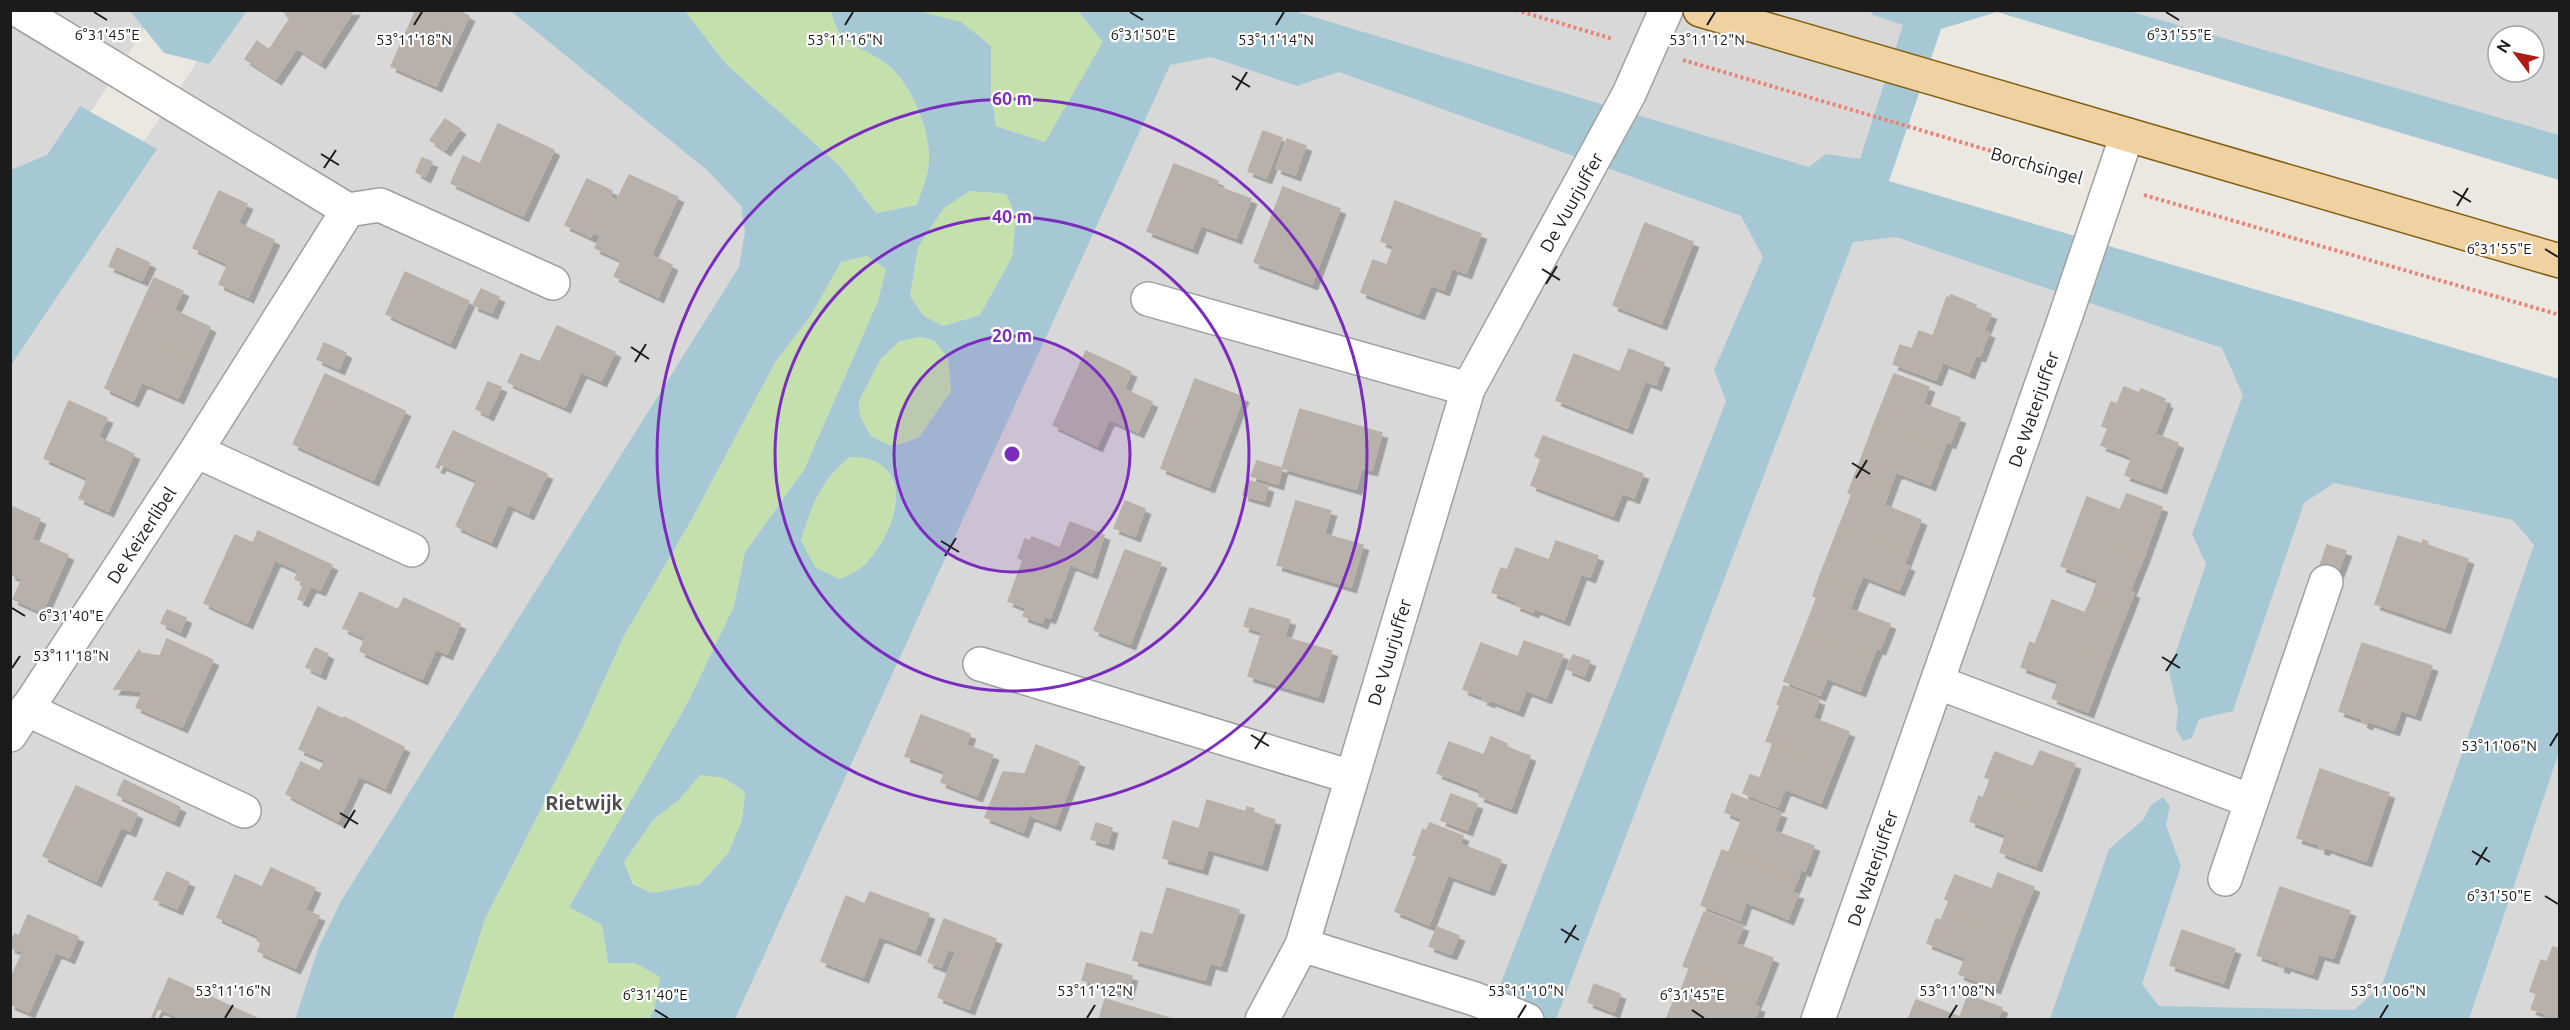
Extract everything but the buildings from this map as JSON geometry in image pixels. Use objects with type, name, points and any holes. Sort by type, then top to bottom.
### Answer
[{"type":"main road","points":[[1700,10],[2559,261]]},
{"type":"street","points":[[18,10],[146,90],[348,210],[380,205],[553,283]]},
{"type":"street","name":"De Vuurjuffer","points":[[1262,1020],[1302,945],[1468,389],[1629,94],[1666,10]]},
{"type":"street","name":"De Waterjuffer","points":[[1818,1020],[2127,135]]},
{"type":"street","name":"De Keizerlibel","points":[[244,811],[18,722],[196,451],[348,210]]},
{"type":"street","points":[[1148,299],[1468,389]]},
{"type":"street","points":[[196,451],[412,550]]},
{"type":"street","points":[[2225,879],[2326,582]]},
{"type":"street","points":[[980,664],[1351,777]]},
{"type":"street","points":[[1937,682],[2251,801]]},
{"type":"street","points":[[1302,945],[1475,999],[1527,1020]]},
{"type":"path","name":"Borchsingel","points":[[1516,10],[1946,139],[2559,315]]},
{"type":"shaded area","points":[[10,11],[154,11],[38,194],[11,190]]},
{"type":"shaded area","points":[[231,11],[523,11],[783,220],[313,1019],[11,1020],[11,341]]},
{"type":"shaded area","points":[[1167,11],[1952,11],[1925,19],[1862,203],[2559,405],[2559,1019],[716,1020]]},
{"type":"shaded area","points":[[2033,11],[2559,11],[2559,161]]},
{"type":"green space","points":[[685,11],[831,11],[838,31],[843,37],[891,68],[909,90],[916,104],[926,133],[929,160],[917,205],[876,213],[841,167],[727,65]]},
{"type":"green space","points":[[919,11],[1077,11],[1104,42],[1045,142],[996,126],[991,89]]},
{"type":"green space","points":[[970,191],[1006,194],[1016,216],[1012,257],[980,315],[943,326],[923,315],[910,296],[918,247],[944,208]]},
{"type":"green space","points":[[867,256],[886,269],[878,301],[804,470],[745,552],[734,606],[687,704],[569,907],[602,925],[608,963],[635,963],[660,977],[654,1010],[649,1019],[453,1020],[485,919],[581,731],[624,636],[693,517],[776,361],[810,317],[841,262]]},
{"type":"green space","points":[[921,337],[935,341],[948,359],[951,391],[919,437],[889,445],[871,436],[860,416],[859,401],[880,360],[900,341]]},
{"type":"green space","points":[[850,457],[872,460],[886,469],[894,481],[896,497],[894,514],[878,548],[861,568],[839,579],[815,567],[801,540],[818,494],[832,474]]},
{"type":"green space","points":[[700,775],[724,778],[745,792],[742,820],[729,852],[700,884],[652,893],[633,883],[624,862],[654,819],[679,800]]},
{"type":"water","points":[[1077,10],[1294,11],[1809,167],[1826,154],[1860,159],[1903,25],[1873,15],[1869,10],[2129,11],[2559,135],[2559,180],[1997,12],[1941,29],[1889,181],[2559,379],[2559,752],[2469,1019],[2050,1019],[2109,849],[2143,820],[2151,805],[2163,797],[2170,806],[2166,825],[2181,866],[2142,984],[2159,1006],[2354,1010],[2382,985],[2534,545],[2513,520],[2334,483],[2304,503],[2233,711],[2199,719],[2192,738],[2183,741],[2176,729],[2178,710],[2169,672],[2206,564],[2192,534],[2243,395],[2222,348],[1896,237],[1853,242],[1556,1019],[1487,1019],[1726,401],[1714,370],[1763,257],[1741,216],[1339,72],[1297,86],[1211,57],[1170,65],[735,1019],[649,1019],[654,1010],[660,977],[635,963],[608,963],[602,925],[569,907],[687,704],[734,606],[745,552],[804,470],[878,301],[886,269],[867,256],[841,262],[810,317],[776,361],[693,517],[624,636],[581,731],[485,919],[453,1019],[295,1020],[318,949],[341,901],[739,267],[745,232],[741,206],[708,171],[511,11],[685,11],[727,65],[841,167],[876,213],[917,205],[929,165],[926,133],[916,104],[900,78],[881,60],[843,37],[838,31],[831,11],[919,11],[961,22],[991,46],[991,89],[996,126],[1045,142],[1103,42]],"holes":[[[970,191],[1006,194],[1016,216],[1012,257],[980,315],[943,326],[923,315],[910,296],[918,247],[944,208]],[[921,337],[935,341],[948,359],[951,391],[919,437],[889,445],[871,436],[860,416],[859,401],[880,360],[900,341]],[[850,457],[872,460],[886,469],[894,481],[896,497],[894,514],[878,548],[861,568],[839,579],[815,567],[801,540],[818,494]],[[700,775],[724,778],[745,792],[742,820],[729,852],[700,884],[652,893],[633,884],[624,862],[654,819],[679,800]]]},
{"type":"water","points":[[130,11],[247,11],[209,64],[164,53]]},
{"type":"water","points":[[80,106],[157,149],[11,365],[11,170],[47,155]]},
{"type":"district","name":"Rietwijk","points":[[584,802]]}]
